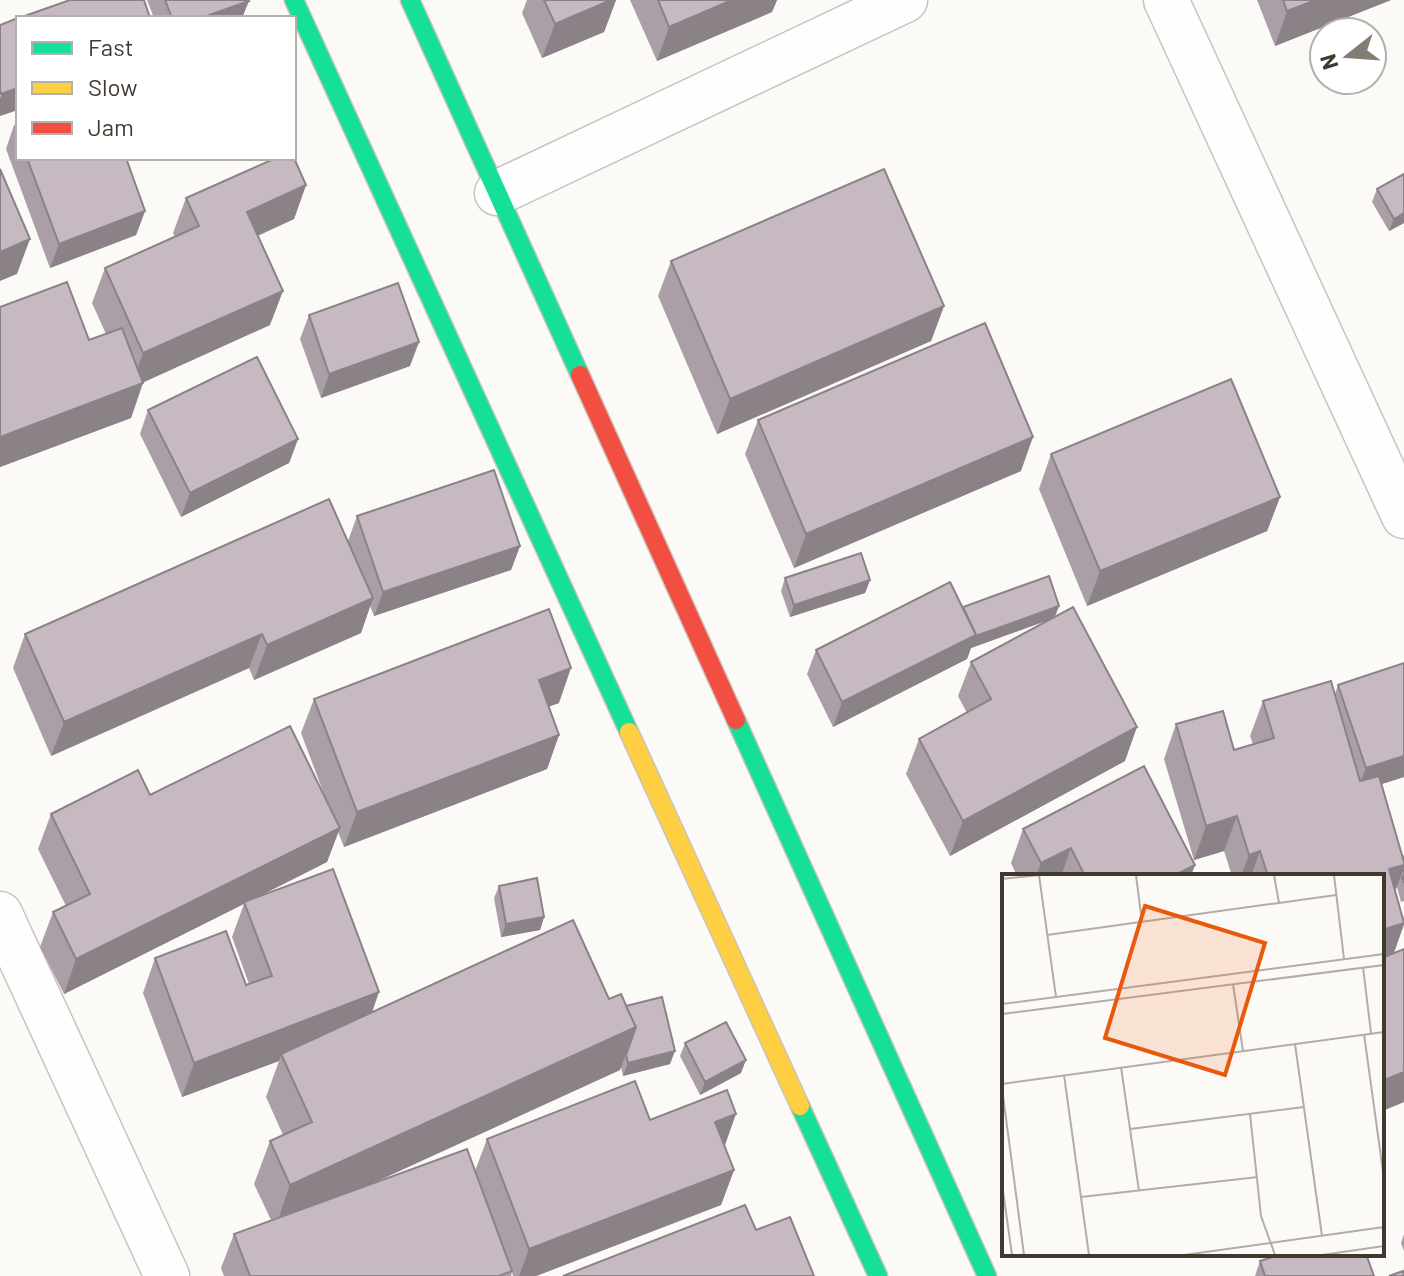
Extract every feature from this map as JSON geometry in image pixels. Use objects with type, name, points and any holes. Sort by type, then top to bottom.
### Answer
[{"type":"street","points":[[294,0],[878,1276]]},
{"type":"street","points":[[410,0],[987,1276]]},
{"type":"street","points":[[497,193],[905,0]]},
{"type":"street","points":[[1166,0],[1404,516]]},
{"type":"street","points":[[0,914],[154,1272]]},
{"type":"building","points":[[70,0],[144,0],[149,16],[25,16]]},
{"type":"building","points":[[165,0],[249,1],[207,16],[171,16]]},
{"type":"building","points":[[544,0],[611,0],[555,24]]},
{"type":"building","points":[[658,0],[732,0],[669,27]]},
{"type":"building","points":[[1283,0],[1316,0],[1287,11]]},
{"type":"building","points":[[16,19],[16,89],[1,94],[0,90],[0,25]]},
{"type":"building","points":[[28,160],[127,160],[145,211],[59,244]]},
{"type":"building","points":[[272,160],[295,160],[306,185],[247,212],[283,291],[143,353],[105,268],[199,226],[186,198]]},
{"type":"building","points":[[0,169],[30,239],[0,252]]},
{"type":"building","points":[[884,169],[944,306],[730,399],[671,261]]},
{"type":"building","points":[[1404,174],[1404,213],[1394,219],[1377,189]]},
{"type":"building","points":[[67,282],[89,340],[122,328],[143,383],[0,437],[0,307]]},
{"type":"building","points":[[398,283],[419,342],[329,374],[309,315]]},
{"type":"building","points":[[985,323],[1033,437],[806,534],[758,420]]},
{"type":"building","points":[[257,357],[298,439],[190,493],[148,410]]},
{"type":"building","points":[[1231,379],[1280,497],[1100,571],[1051,454]]},
{"type":"building","points":[[494,470],[520,546],[383,592],[357,516]]},
{"type":"building","points":[[329,499],[373,598],[267,645],[262,634],[64,722],[25,634]]},
{"type":"building","points":[[861,553],[870,580],[794,605],[785,578]]},
{"type":"building","points":[[1049,576],[1059,606],[973,637],[976,635],[963,607]]},
{"type":"building","points":[[950,582],[976,635],[842,702],[816,650]]},
{"type":"building","points":[[1073,607],[1137,727],[963,821],[919,739],[991,699],[971,662]]},
{"type":"building","points":[[549,609],[571,668],[539,680],[559,735],[357,812],[314,699]]},
{"type":"building","points":[[1404,663],[1404,756],[1366,768],[1338,685]]},
{"type":"building","points":[[1331,681],[1360,781],[1379,776],[1404,862],[1404,865],[1389,869],[1404,923],[1384,929],[1384,874],[1267,874],[1260,851],[1249,855],[1237,816],[1206,826],[1176,724],[1223,711],[1234,750],[1274,738],[1263,701]]},
{"type":"building","points":[[290,726],[340,828],[76,959],[53,912],[90,894],[51,814],[138,770],[150,795]]},
{"type":"building","points":[[1144,766],[1195,865],[1177,874],[1084,874],[1071,848],[1041,863],[1023,829]]},
{"type":"building","points":[[333,869],[379,992],[194,1063],[155,958],[226,931],[246,985],[272,976],[244,902]]},
{"type":"building","points":[[537,878],[544,917],[506,924],[499,886]]},
{"type":"building","points":[[573,920],[609,999],[621,994],[636,1027],[290,1185],[270,1141],[312,1122],[281,1054]]},
{"type":"building","points":[[1404,949],[1404,1072],[1384,1080],[1384,957]]},
{"type":"building","points":[[662,997],[675,1051],[628,1063],[626,1055],[636,1027],[626,1006]]},
{"type":"building","points":[[726,1022],[746,1060],[705,1082],[685,1043]]},
{"type":"building","points":[[635,1081],[650,1120],[727,1090],[736,1114],[715,1122],[734,1170],[529,1249],[487,1139]]},
{"type":"building","points":[[467,1149],[512,1271],[499,1276],[250,1276],[234,1234]]},
{"type":"building","points":[[745,1205],[756,1230],[790,1217],[814,1276],[563,1276]]},
{"type":"building","points":[[1276,1256],[1367,1256],[1374,1276],[1265,1276],[1260,1261]]},
{"type":"traffic: fast","points":[[294,0],[629,732]]},
{"type":"traffic: fast","points":[[410,0],[580,375]]},
{"type":"traffic: fast","points":[[736,720],[987,1276]]},
{"type":"traffic: fast","points":[[800,1106],[878,1276]]},
{"type":"traffic: slow","points":[[629,732],[800,1106]]},
{"type":"traffic: jam","points":[[580,375],[736,720]]}]
